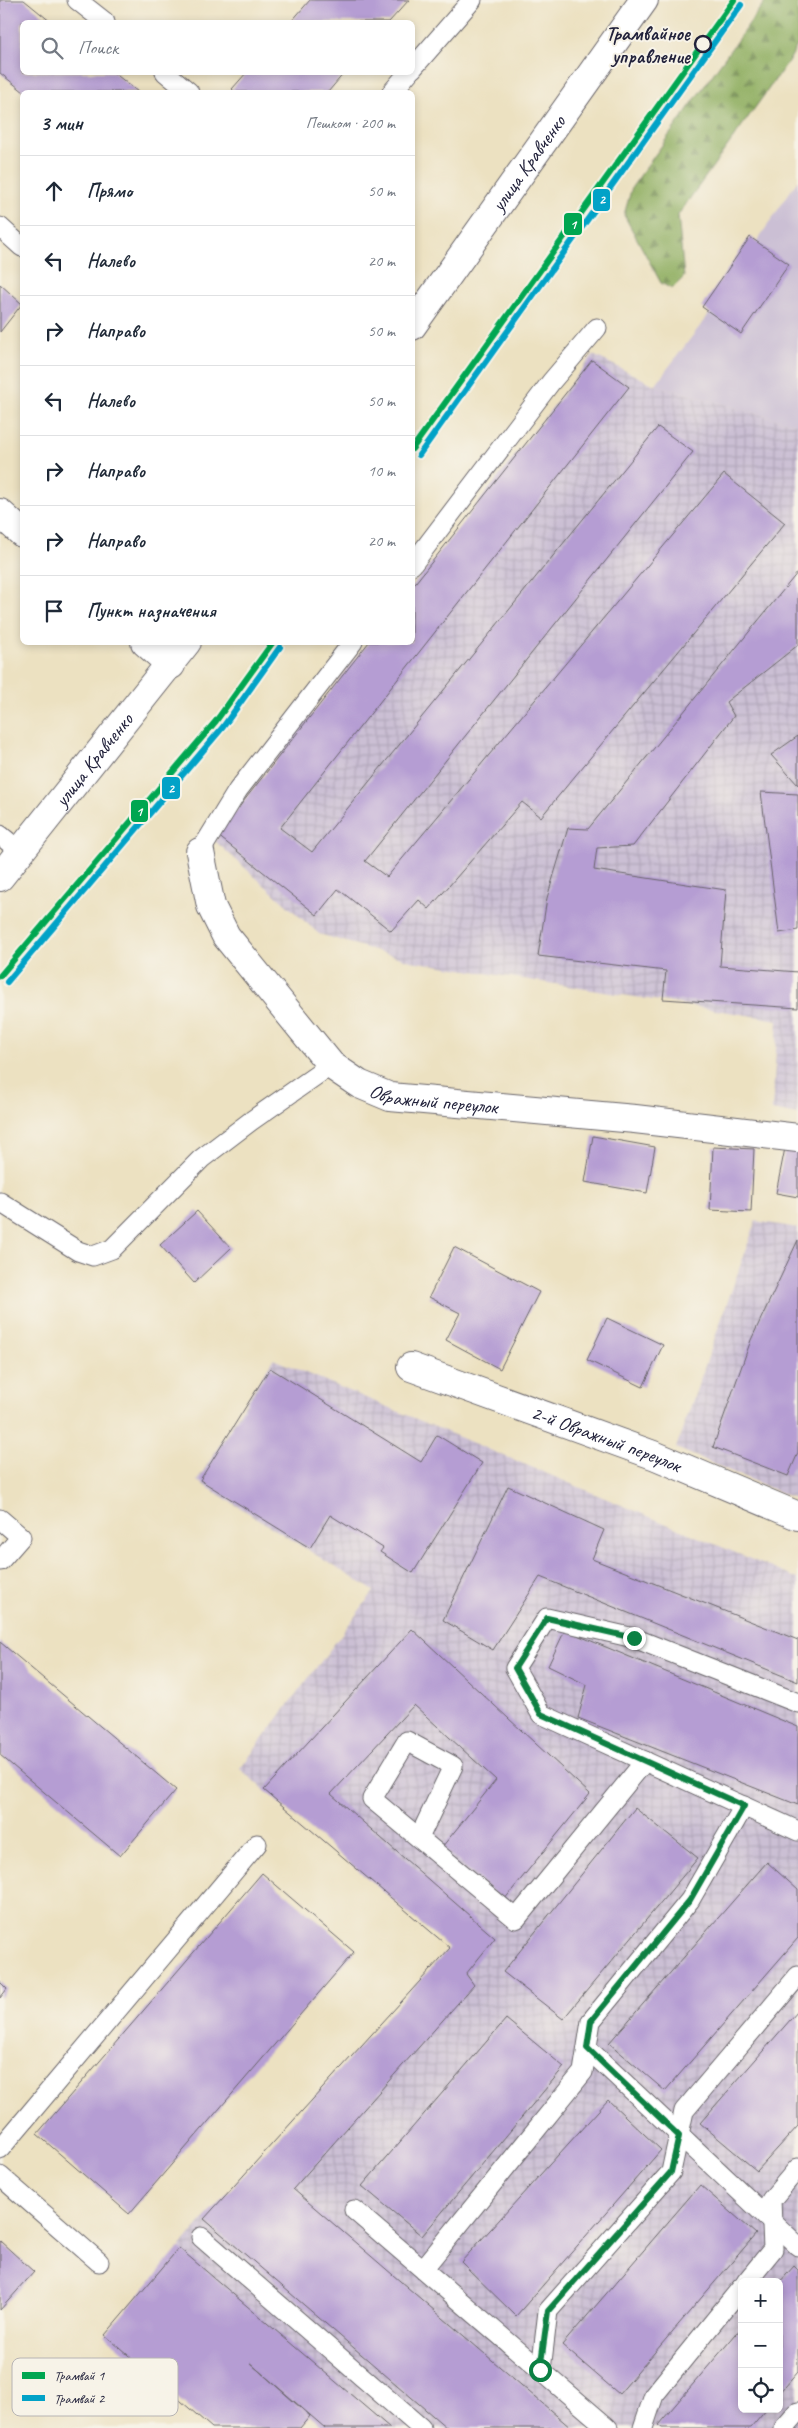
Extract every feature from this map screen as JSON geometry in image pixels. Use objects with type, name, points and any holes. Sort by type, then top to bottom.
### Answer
[{"type":"street","name":"улица Кравченко","points":[[415,322],[644,0]]},
{"type":"street","points":[[0,513],[20,531]]},
{"type":"street","points":[[148,645],[171,665]]},
{"type":"street","name":"улица Кравченко","points":[[0,877],[22,853],[185,645]]},
{"type":"street","name":"Овражный переулок","points":[[200,852],[211,906],[226,936],[331,1065],[359,1084],[390,1097],[635,1119],[798,1138]]},
{"type":"street","name":"2-й Овражный переулок","points":[[411,1367],[656,1456],[798,1516]]},
{"type":"lane","points":[[78,0],[102,20]]},
{"type":"lane","points":[[415,66],[472,0]]},
{"type":"lane","points":[[169,75],[187,90]]},
{"type":"lane","points":[[394,90],[406,75]]},
{"type":"lane","points":[[0,227],[20,245]]},
{"type":"lane","points":[[415,561],[552,382],[597,328]]},
{"type":"lane","points":[[200,852],[238,790],[350,645]]},
{"type":"lane","points":[[0,836],[22,853]]},
{"type":"lane","points":[[0,1202],[78,1251],[93,1256],[112,1249],[201,1159],[250,1121],[331,1065]]},
{"type":"lane","points":[[0,1519],[21,1537],[0,1561]]},
{"type":"lane","points":[[798,1703],[634,1638],[547,1618],[515,1668],[541,1714],[798,1831]]},
{"type":"lane","points":[[419,1838],[453,1766],[407,1741],[372,1799],[516,1919],[645,1761]]},
{"type":"lane","points":[[423,2268],[583,2072],[591,2021],[690,1900],[744,1806]]},
{"type":"lane","points":[[0,2149],[257,1844]]},
{"type":"lane","points":[[540,2370],[548,2311],[671,2172],[684,2111],[798,1976]]},
{"type":"lane","points":[[587,2048],[798,2246]]},
{"type":"lane","points":[[749,2278],[773,2249],[771,2200],[798,2168]]},
{"type":"lane","points":[[0,2176],[99,2262]]},
{"type":"lane","points":[[354,2210],[608,2428]]},
{"type":"lane","points":[[201,2236],[421,2428]]},
{"type":"lane","points":[[643,2428],[654,2395],[738,2292]]},
{"type":"lane","points":[[784,2428],[798,2412]]},
{"type":"shaded area","points":[[798,180],[798,425],[655,385],[710,313],[702,307],[750,237],[757,241]]},
{"type":"shaded area","points":[[593,355],[655,385],[798,425],[798,1115],[772,1110],[778,1020],[411,961],[319,934],[215,841],[409,645],[415,645],[415,584]]},
{"type":"shaded area","points":[[756,1221],[798,1228],[798,1500],[676,1448]]},
{"type":"shaded area","points":[[273,1359],[798,1579],[798,2428],[325,2428],[153,2280],[204,2219],[449,1948],[240,1769],[374,1591],[197,1481]]},
{"type":"green space","points":[[766,0],[798,0],[798,44],[790,59],[678,215],[684,277],[672,289],[661,283],[624,215],[632,187]]},
{"type":"building","points":[[0,0],[24,0],[49,20],[20,20],[20,75],[117,75],[136,90],[21,90],[0,73]]},
{"type":"building","points":[[310,0],[409,0],[391,20],[293,20]]},
{"type":"building","points":[[244,75],[342,75],[330,90],[232,89]]},
{"type":"building","points":[[750,237],[789,264],[741,334],[702,307]]},
{"type":"building","points":[[0,284],[20,302],[20,307],[0,332]]},
{"type":"building","points":[[592,360],[629,387],[280,828],[312,852],[658,427],[693,452],[365,861],[387,877],[724,474],[785,523],[541,817],[522,802],[429,909],[419,900],[391,931],[338,889],[317,915],[217,835],[367,645],[415,645],[415,583]]},
{"type":"building","points":[[798,572],[798,645],[726,702],[734,716],[633,846],[597,848],[594,870],[726,890],[720,966],[798,972],[798,1008],[663,999],[666,971],[538,956],[547,898],[568,828],[588,829]]},
{"type":"building","points":[[798,736],[798,785],[771,755]]},
{"type":"building","points":[[761,792],[798,794],[798,930],[779,933]]},
{"type":"building","points":[[593,1136],[655,1147],[647,1193],[585,1182]]},
{"type":"building","points":[[713,1147],[754,1149],[751,1212],[710,1210]]},
{"type":"building","points":[[785,1148],[798,1150],[798,1197],[776,1193]]},
{"type":"building","points":[[197,1211],[231,1248],[194,1283],[160,1245]]},
{"type":"building","points":[[798,1240],[798,1453],[788,1476],[713,1447],[751,1340]]},
{"type":"building","points":[[454,1247],[539,1292],[500,1369],[446,1340],[460,1313],[429,1297]]},
{"type":"building","points":[[607,1318],[663,1345],[643,1387],[587,1360]]},
{"type":"building","points":[[270,1368],[421,1462],[437,1435],[482,1463],[413,1573],[380,1552],[383,1548],[330,1515],[310,1548],[200,1480]]},
{"type":"building","points":[[508,1486],[604,1530],[592,1559],[798,1640],[798,1682],[540,1577],[493,1650],[443,1620]]},
{"type":"building","points":[[412,1629],[590,1794],[504,1900],[442,1847],[496,1780],[414,1705],[331,1794],[495,1938],[466,1974],[474,1985],[293,2189],[571,2428],[447,2428],[204,2219],[450,1948],[264,1790]]},
{"type":"building","points":[[565,1630],[798,1727],[798,1805],[578,1718],[587,1685],[548,1666]]},
{"type":"building","points":[[0,1642],[176,1790],[120,1856],[0,1755]]},
{"type":"building","points":[[635,1808],[698,1858],[563,2019],[503,1972]]},
{"type":"building","points":[[767,1862],[798,1890],[798,1938],[665,2091],[609,2043]]},
{"type":"building","points":[[262,1873],[354,1952],[129,2214],[37,2134]]},
{"type":"building","points":[[0,1982],[7,1989],[0,1998]]},
{"type":"building","points":[[798,2011],[798,2126],[757,2171],[700,2123]]},
{"type":"building","points":[[506,2019],[564,2067],[422,2236],[362,2186]]},
{"type":"building","points":[[608,2100],[661,2150],[516,2316],[461,2262]]},
{"type":"building","points":[[700,2185],[756,2234],[619,2394],[562,2345]]},
{"type":"building","points":[[0,2241],[34,2272],[0,2310]]},
{"type":"building","points":[[179,2248],[390,2428],[325,2428],[250,2363],[310,2416],[300,2428],[212,2428],[178,2398],[178,2358],[131,2358],[105,2335]]},
{"type":"building","points":[[794,2266],[798,2270],[798,2372],[783,2389],[783,2323],[783,2278]]},
{"type":"building","points":[[738,2332],[738,2413],[764,2413],[751,2428],[662,2428],[658,2425]]},
{"type":"tram line","name":"1","points":[[415,445],[734,0]]},
{"type":"tram line","name":"2","points":[[419,455],[741,5]]},
{"type":"tram line","name":"1","points":[[0,976],[216,721],[271,645]]},
{"type":"tram line","name":"2","points":[[7,982],[223,727],[280,647]]},
{"type":"place","name":"Трамвайное управление","points":[[703,44]]},
{"type":"route","points":[[540,2370],[548,2311],[671,2172],[679,2136],[587,2048],[591,2021],[690,1900],[744,1806],[541,1714],[515,1668],[547,1618],[634,1638]]}]
